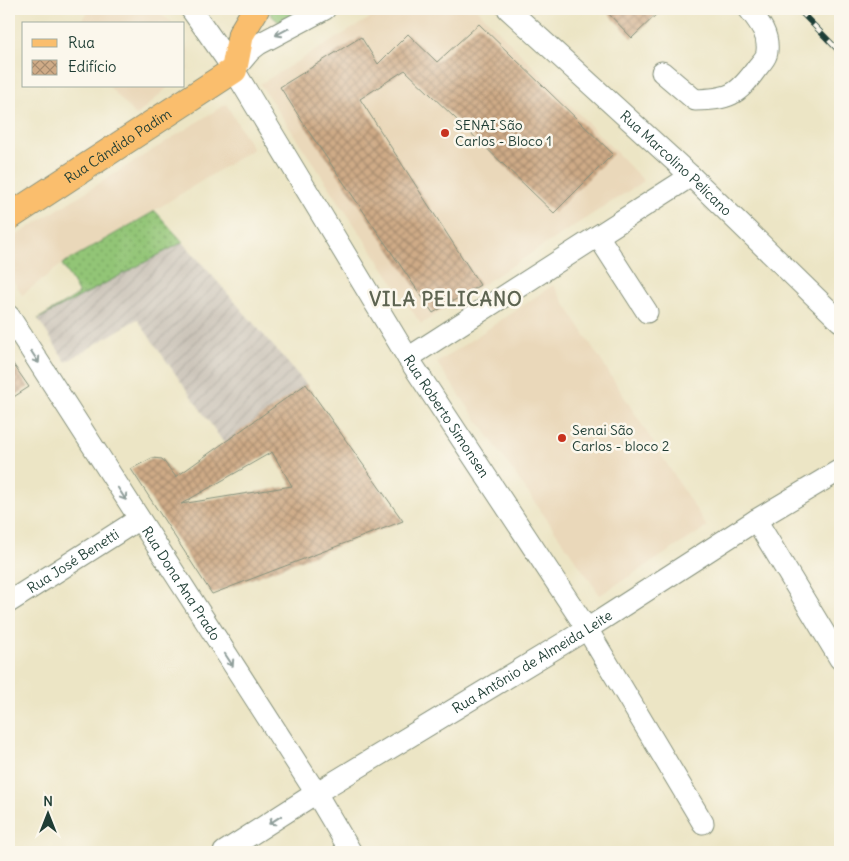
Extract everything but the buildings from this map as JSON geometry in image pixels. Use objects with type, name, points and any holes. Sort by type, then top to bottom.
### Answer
[{"type":"main road","points":[[234,70],[241,34],[256,9]]},
{"type":"main road","name":"Rua Cândido Padim","points":[[9,217],[234,70]]},
{"type":"street","name":"Rua Roberto Simonsen","points":[[190,9],[234,70],[408,358],[587,629],[703,823]]},
{"type":"street","name":"Rua Cândido Padim","points":[[234,70],[259,44],[325,9]]},
{"type":"street","name":"Rua Marcolino Pelicano","points":[[508,9],[691,176],[840,321]]},
{"type":"street","points":[[662,72],[695,100],[718,99],[732,94],[744,86],[767,54],[763,28],[749,9]]},
{"type":"street","points":[[408,358],[691,176]]},
{"type":"street","points":[[598,236],[648,312]]},
{"type":"street","name":"Rua Dona Ana Prado","points":[[9,316],[352,852]]},
{"type":"street","name":"Rua Antônio de Almeida Leite","points":[[224,852],[316,793],[587,629],[756,520],[840,470]]},
{"type":"street","name":"Rua José Benetti","points":[[9,602],[139,519]]},
{"type":"street","points":[[756,520],[840,660]]},
{"type":"shaded area","points":[[91,9],[154,9],[171,22],[80,22]]},
{"type":"shaded area","name":"SENAI São Carlos - Bloco 1","points":[[385,9],[477,9],[644,181],[421,324],[260,84]]},
{"type":"shaded area","points":[[185,43],[189,53],[188,69],[185,72]]},
{"type":"shaded area","points":[[111,88],[167,88],[136,116]]},
{"type":"shaded area","points":[[226,104],[253,149],[155,210],[62,264],[22,295],[9,274],[9,240]]},
{"type":"shaded area","points":[[183,242],[306,384],[224,443],[137,319],[66,362],[38,319]]},
{"type":"shaded area","points":[[553,285],[707,527],[600,595],[437,363]]},
{"type":"green space","points":[[270,9],[315,9],[280,23],[271,15]]},
{"type":"green space","points":[[155,211],[183,242],[38,319],[79,294],[62,264]]},
{"type":"railway","points":[[798,9],[840,52]]},
{"type":"place","name":"SENAI São Carlos - Bloco 1","points":[[445,133]]},
{"type":"place","name":"Senai São Carlos - bloco 2","points":[[562,438]]},
{"type":"district","name":"VILA PELICANO","points":[[446,299]]}]
